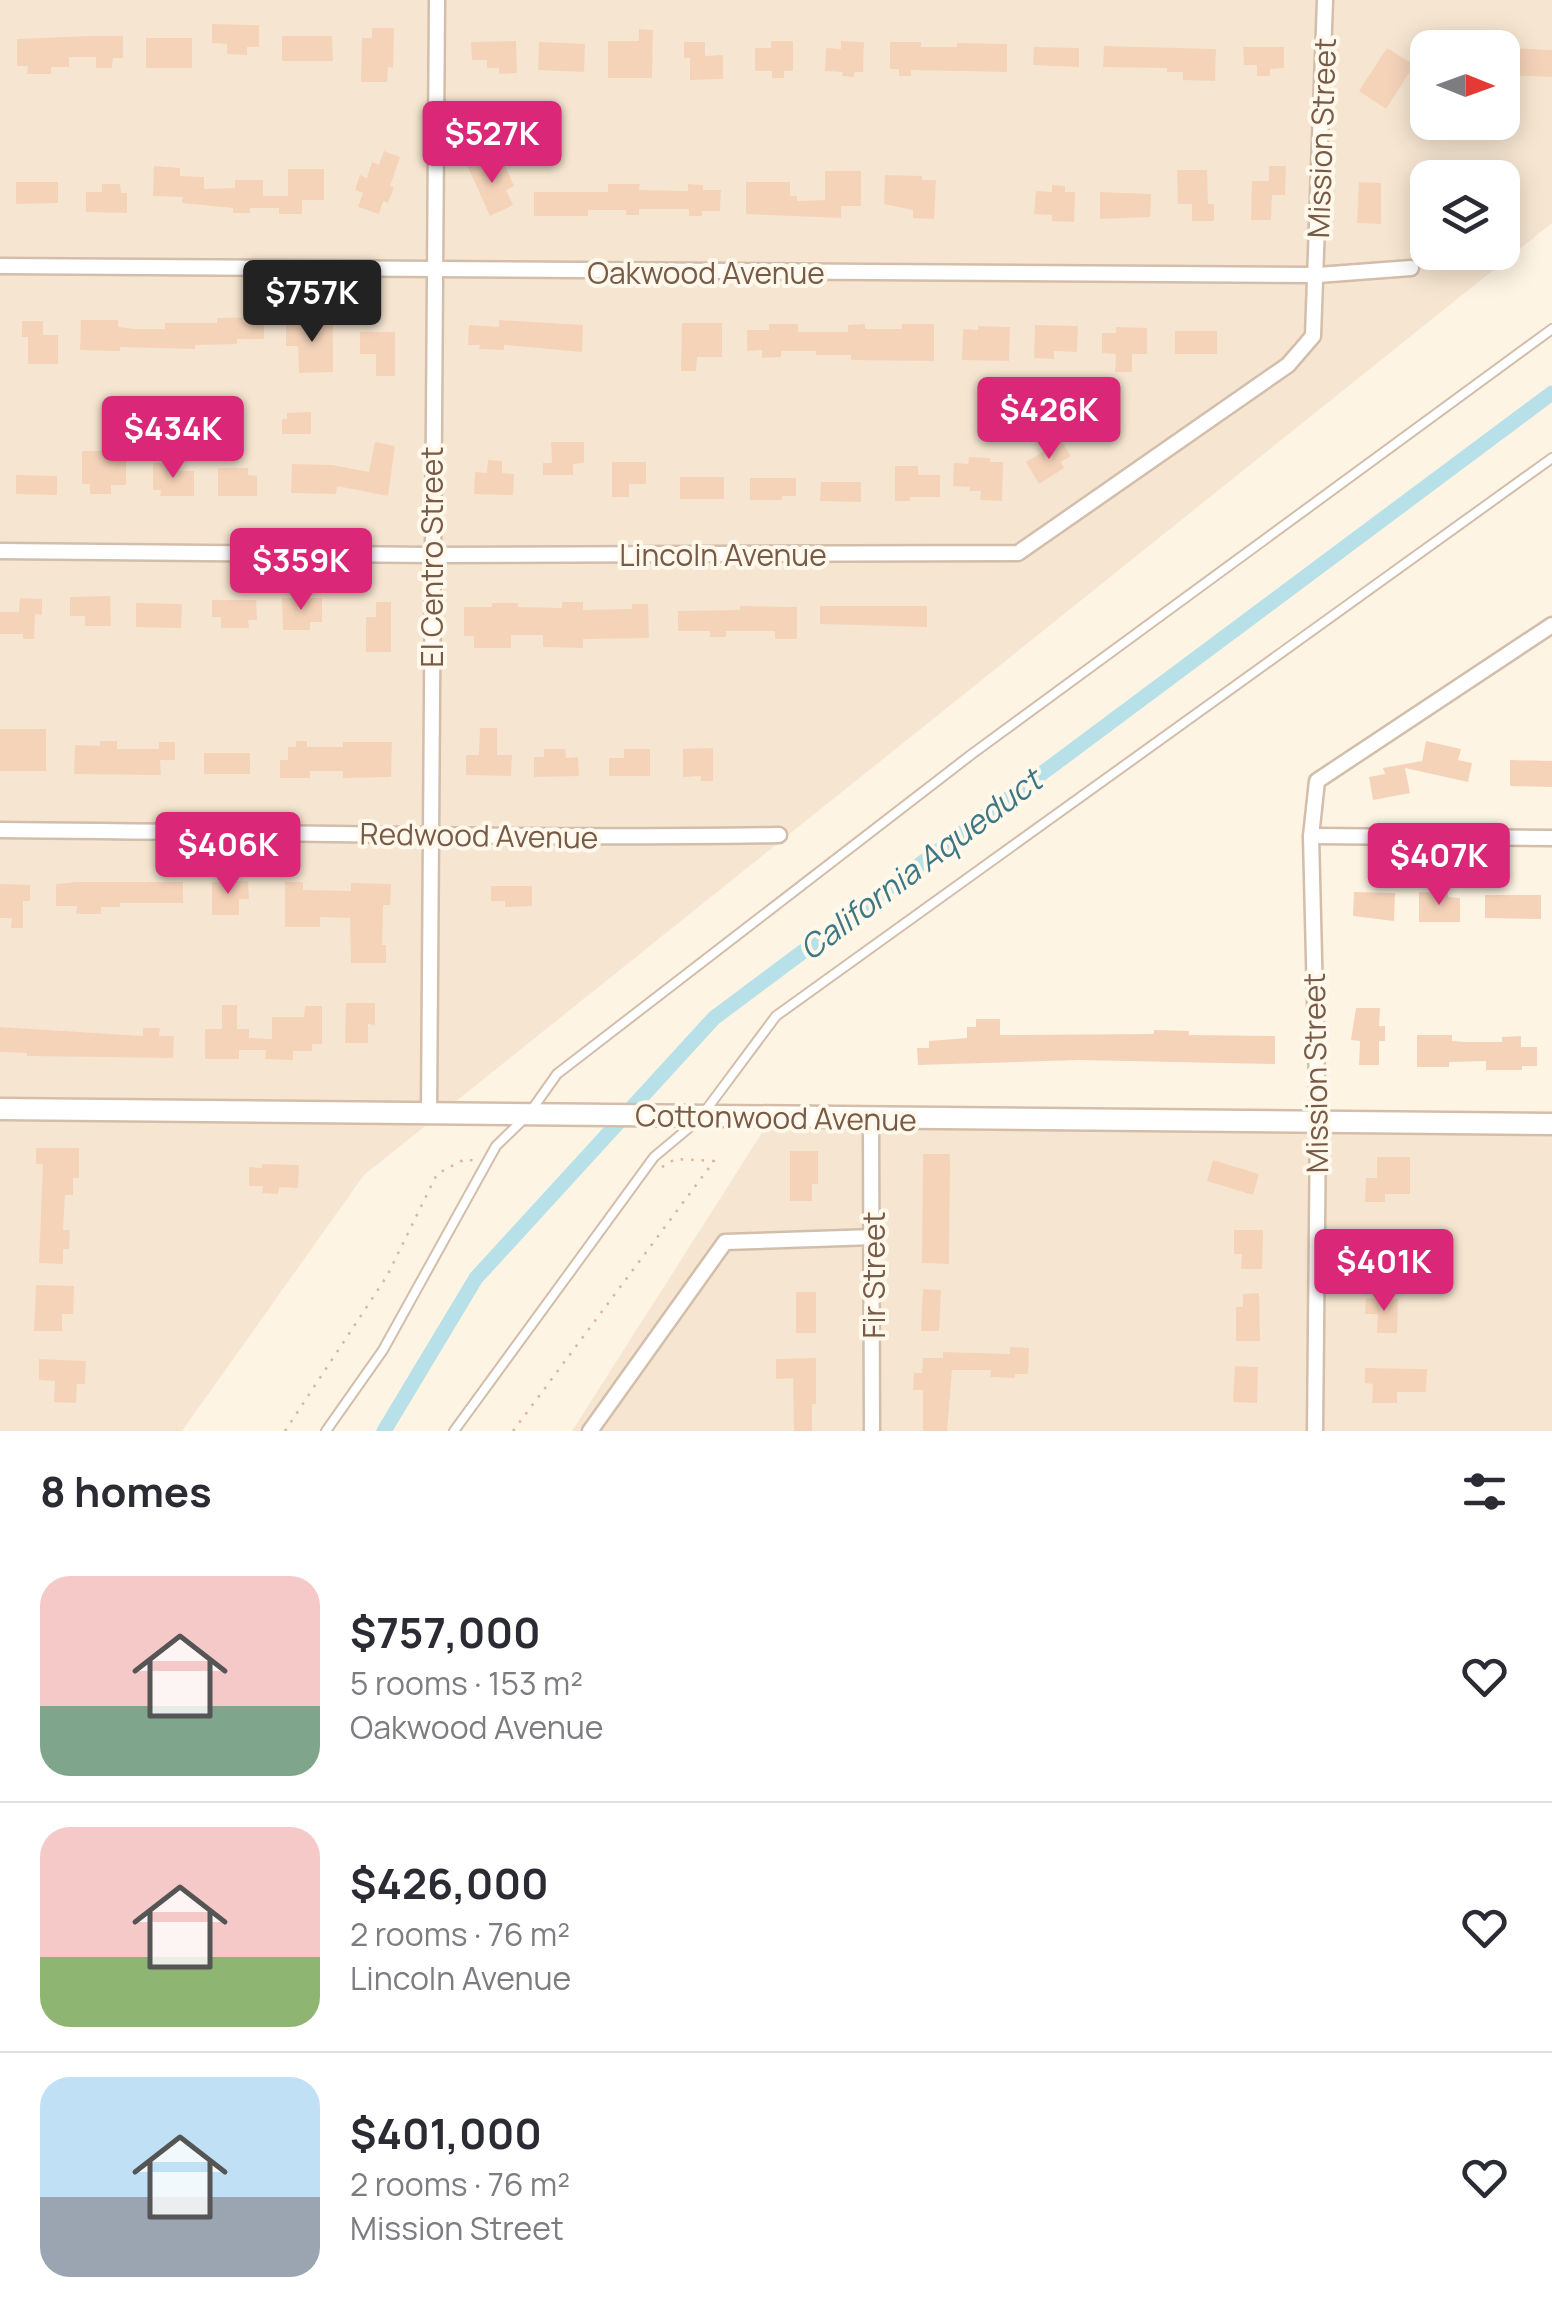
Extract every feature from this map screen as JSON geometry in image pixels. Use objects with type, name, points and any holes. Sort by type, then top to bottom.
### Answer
[{"type":"street","name":"El Centro Street","points":[[429,1114],[437,0]]},
{"type":"street","name":"Mission Street","points":[[1318,275],[1325,0]]},
{"type":"street","name":"Oakwood Avenue","points":[[0,266],[1318,275],[1410,268]]},
{"type":"street","name":"Lincoln Avenue","points":[[0,551],[1018,554],[1288,365],[1313,336],[1318,275]]},
{"type":"street","name":"Mission Street","points":[[1315,1431],[1318,1122],[1311,836],[1317,781],[1552,625]]},
{"type":"street","name":"Redwood Avenue","points":[[0,830],[430,833],[542,838],[779,835]]},
{"type":"street","points":[[1311,836],[1552,838]]},
{"type":"street","name":"Cottonwood Avenue","points":[[0,1110],[1552,1124]]},
{"type":"street","name":"Fir Street","points":[[871,1118],[872,1431]]},
{"type":"street","points":[[590,1431],[725,1242],[874,1237]]},
{"type":"lane","points":[[326,1431],[383,1350],[496,1146],[528,1115],[557,1074],[956,766],[1552,329]]},
{"type":"lane","points":[[454,1431],[654,1157],[702,1116],[776,1016],[1552,458]]},
{"type":"path","points":[[285,1431],[387,1276],[436,1174],[466,1159],[487,1162]]},
{"type":"path","points":[[513,1431],[714,1161],[675,1159],[632,1186]]},
{"type":"shaded area","points":[[0,0],[1552,0],[1552,223],[1520,249],[1520,160],[1410,160],[1410,270],[1493,270],[364,1175],[182,1431],[0,1431]]},
{"type":"shaded area","points":[[772,1117],[1552,1124],[1552,1431],[572,1431]]},
{"type":"building","points":[[212,24],[259,25],[259,47],[247,47],[247,55],[227,54],[227,44],[212,43]]},
{"type":"building","points":[[372,28],[394,28],[393,68],[388,67],[387,82],[361,82],[362,38],[372,38]]},
{"type":"building","points":[[639,29],[653,30],[652,78],[608,78],[608,41],[639,41]]},
{"type":"building","points":[[123,36],[123,58],[113,58],[112,68],[96,68],[96,57],[69,57],[69,67],[51,67],[51,74],[27,74],[28,66],[17,66],[17,39]]},
{"type":"building","points":[[282,36],[332,36],[333,61],[282,61]]},
{"type":"building","points":[[146,38],[192,38],[192,68],[146,68]]},
{"type":"building","points":[[516,41],[517,73],[499,74],[499,68],[487,68],[487,60],[472,60],[471,42]]},
{"type":"building","points":[[771,41],[793,41],[793,71],[784,71],[784,78],[772,78],[772,71],[755,71],[755,48],[771,48]]},
{"type":"building","points":[[841,41],[864,42],[863,72],[854,72],[854,77],[825,71],[826,48],[841,49]]},
{"type":"building","points":[[539,42],[585,44],[584,72],[538,70]]},
{"type":"building","points":[[684,42],[705,42],[705,56],[723,55],[723,79],[690,80],[690,58],[684,58]]},
{"type":"building","points":[[890,42],[921,42],[921,47],[1007,44],[1007,72],[911,70],[911,76],[899,76],[899,69],[890,69]]},
{"type":"building","points":[[1104,46],[1216,49],[1215,81],[1183,80],[1183,72],[1167,72],[1167,68],[1103,67]]},
{"type":"building","points":[[1034,47],[1079,48],[1079,67],[1033,65]]},
{"type":"building","points":[[1243,47],[1284,47],[1284,68],[1270,69],[1270,76],[1257,76],[1257,65],[1244,65]]},
{"type":"building","points":[[1387,48],[1410,62],[1410,71],[1386,109],[1359,91]]},
{"type":"building","points":[[1520,49],[1552,50],[1552,77],[1520,76]]},
{"type":"building","points":[[384,151],[400,157],[390,186],[394,187],[379,214],[358,207],[363,193],[355,190],[360,175],[367,178],[372,162],[379,165]]},
{"type":"building","points":[[488,158],[492,170],[504,164],[514,186],[506,190],[513,205],[490,216],[468,167]]},
{"type":"building","points":[[154,166],[180,168],[180,176],[204,177],[204,189],[235,188],[235,180],[263,180],[263,196],[288,196],[288,169],[324,169],[324,200],[302,200],[302,214],[279,214],[279,208],[250,208],[250,213],[233,213],[233,208],[182,203],[183,197],[153,196]]},
{"type":"building","points":[[1269,166],[1286,166],[1285,195],[1272,195],[1271,220],[1251,220],[1252,181],[1269,181]]},
{"type":"building","points":[[1177,170],[1207,170],[1208,204],[1214,204],[1214,221],[1192,221],[1192,204],[1178,204]]},
{"type":"building","points":[[825,171],[861,171],[861,206],[841,206],[841,218],[746,214],[746,182],[790,182],[790,196],[797,196],[797,201],[825,200]]},
{"type":"building","points":[[885,175],[936,180],[934,219],[913,218],[913,210],[884,204]]},
{"type":"building","points":[[16,182],[58,182],[58,203],[16,204]]},
{"type":"building","points":[[1359,182],[1381,183],[1381,224],[1357,223]]},
{"type":"building","points":[[102,184],[120,184],[121,193],[127,193],[127,213],[86,212],[86,192],[102,192]]},
{"type":"building","points":[[608,184],[640,184],[639,190],[688,191],[688,184],[703,185],[703,190],[721,190],[720,211],[689,216],[689,209],[639,209],[639,215],[626,215],[626,210],[588,210],[588,216],[534,216],[534,192],[608,192]]},
{"type":"building","points":[[1052,185],[1075,192],[1074,222],[1052,221],[1052,215],[1034,214],[1036,191],[1052,192]]},
{"type":"building","points":[[1100,192],[1151,194],[1150,217],[1100,219]]},
{"type":"building","points":[[264,317],[264,339],[237,339],[237,344],[195,345],[195,349],[80,350],[81,320],[118,320],[118,327],[165,329],[165,323],[217,323],[217,318]]},
{"type":"building","points":[[304,318],[304,324],[333,324],[333,372],[299,373],[298,346],[286,346],[286,319]]},
{"type":"building","points":[[499,320],[583,325],[582,352],[504,345],[504,350],[479,349],[480,345],[468,345],[469,325],[499,327]]},
{"type":"building","points":[[22,321],[43,321],[43,335],[58,335],[58,364],[28,364],[28,337],[22,337]]},
{"type":"building","points":[[682,323],[722,323],[722,357],[697,357],[696,371],[681,371]]},
{"type":"building","points":[[769,324],[798,324],[798,332],[848,332],[848,325],[902,329],[902,324],[934,324],[934,361],[851,360],[851,355],[816,355],[816,351],[781,351],[781,357],[762,358],[762,350],[747,351],[747,330],[769,330]]},
{"type":"building","points":[[1035,325],[1078,326],[1077,352],[1054,351],[1054,359],[1034,358]]},
{"type":"building","points":[[978,326],[1010,327],[1009,361],[962,360],[963,329],[978,330]]},
{"type":"building","points":[[1116,327],[1147,328],[1147,354],[1132,354],[1132,372],[1115,372],[1116,354],[1102,353],[1102,333],[1116,333]]},
{"type":"building","points":[[1175,331],[1217,331],[1217,354],[1175,354]]},
{"type":"building","points":[[360,332],[395,332],[395,376],[376,376],[376,354],[360,354]]},
{"type":"building","points":[[311,412],[311,434],[282,434],[282,419],[287,419],[287,413]]},
{"type":"building","points":[[1061,441],[1071,456],[1061,462],[1064,468],[1039,484],[1026,462]]},
{"type":"building","points":[[375,442],[395,446],[388,496],[337,486],[336,494],[291,493],[292,464],[332,465],[369,472]]},
{"type":"building","points":[[551,442],[584,442],[584,463],[573,464],[573,475],[543,475],[543,463],[552,463]]},
{"type":"building","points":[[82,451],[126,451],[126,485],[111,485],[111,494],[90,494],[90,484],[82,484]]},
{"type":"building","points":[[969,457],[1003,462],[1002,501],[980,500],[981,491],[953,486],[954,463],[968,464]]},
{"type":"building","points":[[488,460],[502,461],[502,473],[514,474],[513,495],[474,494],[475,472],[487,473]]},
{"type":"building","points":[[612,462],[646,462],[646,484],[629,484],[629,497],[612,497]]},
{"type":"building","points":[[153,463],[176,463],[176,471],[194,471],[194,496],[160,496],[161,490],[153,490]]},
{"type":"building","points":[[895,466],[918,466],[918,475],[940,475],[940,497],[895,501]]},
{"type":"building","points":[[218,468],[248,468],[248,475],[257,476],[257,496],[218,496]]},
{"type":"building","points":[[16,475],[57,476],[57,495],[16,494]]},
{"type":"building","points":[[680,477],[724,477],[724,499],[680,499]]},
{"type":"building","points":[[750,478],[796,478],[796,496],[750,500]]},
{"type":"building","points":[[821,482],[861,482],[861,502],[820,501]]},
{"type":"building","points":[[110,596],[111,626],[85,626],[85,616],[70,616],[70,597]]},
{"type":"building","points":[[20,598],[42,599],[42,615],[35,614],[34,639],[23,639],[23,634],[0,634],[0,612],[19,612]]},
{"type":"building","points":[[282,598],[322,598],[322,622],[310,622],[310,630],[283,630]]},
{"type":"building","points":[[212,600],[256,600],[257,620],[248,620],[249,628],[221,628],[221,617],[212,617]]},
{"type":"building","points":[[376,602],[391,602],[391,652],[366,652],[366,617],[376,617]]},
{"type":"building","points":[[562,602],[583,602],[583,610],[632,609],[632,604],[648,604],[649,638],[583,639],[583,648],[543,647],[543,635],[511,635],[511,648],[474,648],[474,636],[464,636],[464,607],[518,603],[518,607],[562,608]]},
{"type":"building","points":[[136,603],[182,604],[181,628],[136,627]]},
{"type":"building","points":[[740,606],[797,607],[797,639],[775,639],[775,631],[726,631],[726,637],[710,637],[710,631],[678,631],[678,611],[740,610]]},
{"type":"building","points":[[820,606],[927,606],[927,627],[820,624]]},
{"type":"building","points":[[480,728],[497,728],[497,755],[512,755],[511,776],[466,775],[466,755],[479,755]]},
{"type":"building","points":[[0,729],[46,729],[46,771],[0,771]]},
{"type":"building","points":[[100,741],[117,741],[117,749],[159,749],[159,742],[175,742],[175,760],[160,760],[161,775],[74,774],[75,745],[100,746]]},
{"type":"building","points":[[296,741],[307,741],[307,747],[392,742],[391,777],[343,778],[343,771],[310,771],[310,778],[280,778],[280,760],[288,760],[288,747],[296,747]]},
{"type":"building","points":[[1426,741],[1461,749],[1458,760],[1472,763],[1468,782],[1405,768],[1410,793],[1373,800],[1369,777],[1385,774],[1383,768],[1422,761]]},
{"type":"building","points":[[713,748],[713,781],[701,781],[701,776],[683,777],[683,749]]},
{"type":"building","points":[[544,749],[565,749],[566,758],[578,757],[579,776],[534,777],[534,757],[544,757]]},
{"type":"building","points":[[624,749],[650,749],[650,776],[609,776],[609,758],[624,758]]},
{"type":"building","points":[[204,753],[250,753],[250,774],[204,774]]},
{"type":"building","points":[[1510,760],[1552,761],[1552,787],[1510,786]]},
{"type":"building","points":[[248,881],[249,899],[239,899],[239,915],[212,915],[212,882]]},
{"type":"building","points":[[183,882],[183,903],[120,903],[120,907],[101,907],[101,914],[76,914],[77,906],[56,906],[56,884]]},
{"type":"building","points":[[285,882],[303,882],[303,890],[351,891],[351,883],[391,884],[390,905],[383,905],[382,945],[386,945],[386,963],[351,963],[350,918],[320,917],[320,927],[285,927]]},
{"type":"building","points":[[0,884],[30,885],[30,901],[23,901],[23,928],[11,928],[12,918],[0,918]]},
{"type":"building","points":[[491,886],[532,886],[532,906],[505,907],[505,901],[491,901]]},
{"type":"building","points":[[1354,892],[1395,893],[1394,921],[1353,916]]},
{"type":"building","points":[[1419,892],[1448,893],[1448,897],[1460,898],[1460,922],[1419,922]]},
{"type":"building","points":[[1485,895],[1541,895],[1541,919],[1485,918]]},
{"type":"building","points":[[346,1003],[375,1003],[375,1025],[368,1024],[368,1043],[345,1043]]},
{"type":"building","points":[[222,1005],[237,1005],[237,1029],[249,1029],[249,1038],[272,1039],[272,1017],[304,1017],[305,1006],[322,1006],[322,1044],[312,1044],[312,1051],[293,1051],[293,1060],[265,1059],[266,1050],[239,1050],[239,1059],[205,1059],[205,1029],[222,1029]]},
{"type":"building","points":[[1356,1008],[1380,1008],[1379,1026],[1385,1026],[1385,1041],[1379,1041],[1379,1065],[1359,1065],[1360,1041],[1351,1040]]},
{"type":"building","points":[[976,1019],[1000,1019],[1000,1035],[1154,1034],[1154,1030],[1189,1031],[1189,1035],[1275,1036],[1275,1064],[1079,1060],[918,1065],[917,1048],[929,1048],[929,1041],[967,1038],[967,1027],[976,1027]]},
{"type":"building","points":[[0,1027],[143,1036],[143,1028],[160,1028],[159,1036],[174,1036],[173,1058],[27,1056],[0,1052]]},
{"type":"building","points":[[1417,1035],[1452,1035],[1452,1041],[1465,1042],[1502,1042],[1502,1037],[1521,1036],[1521,1047],[1537,1047],[1537,1066],[1486,1070],[1486,1061],[1417,1067]]},
{"type":"building","points":[[36,1148],[79,1148],[79,1178],[73,1178],[73,1195],[65,1195],[63,1230],[70,1230],[69,1249],[63,1249],[63,1264],[39,1263],[43,1164],[36,1164]]},
{"type":"building","points":[[790,1151],[818,1151],[818,1184],[812,1184],[812,1201],[790,1201]]},
{"type":"building","points":[[923,1154],[950,1154],[949,1264],[922,1263]]},
{"type":"building","points":[[1377,1157],[1410,1157],[1410,1194],[1385,1194],[1385,1202],[1365,1202],[1366,1178],[1377,1178]]},
{"type":"building","points":[[1213,1160],[1259,1174],[1253,1195],[1207,1181]]},
{"type":"building","points":[[262,1164],[299,1165],[298,1188],[279,1187],[278,1194],[262,1193],[263,1186],[249,1186],[249,1167],[262,1168]]},
{"type":"building","points":[[1234,1230],[1263,1230],[1262,1269],[1241,1269],[1242,1254],[1234,1254]]},
{"type":"building","points":[[1367,1233],[1385,1233],[1390,1261],[1360,1262],[1360,1241],[1367,1241]]},
{"type":"building","points":[[36,1285],[74,1286],[73,1314],[62,1314],[62,1331],[34,1331]]},
{"type":"building","points":[[923,1289],[941,1290],[939,1331],[921,1331]]},
{"type":"building","points":[[796,1292],[816,1292],[816,1333],[796,1333]]},
{"type":"building","points":[[1259,1293],[1260,1341],[1236,1341],[1236,1307],[1243,1307],[1243,1294]]},
{"type":"building","points":[[1366,1298],[1398,1299],[1397,1333],[1377,1333],[1378,1314],[1365,1314]]},
{"type":"building","points":[[1010,1347],[1029,1348],[1028,1374],[990,1377],[991,1370],[952,1370],[947,1431],[923,1431],[923,1390],[913,1390],[914,1373],[922,1373],[923,1358],[943,1358],[943,1352],[1010,1354]]},
{"type":"building","points":[[816,1358],[812,1431],[794,1431],[793,1378],[776,1379],[776,1359]]},
{"type":"building","points":[[39,1359],[86,1361],[85,1384],[77,1384],[76,1403],[54,1402],[55,1381],[39,1380]]},
{"type":"building","points":[[1235,1366],[1258,1367],[1257,1403],[1233,1402]]},
{"type":"building","points":[[1365,1368],[1427,1369],[1426,1392],[1397,1392],[1397,1403],[1372,1403],[1373,1384],[1365,1383]]},
{"type":"waterway","name":"California Aqueduct","points":[[384,1431],[476,1278],[714,1018],[1552,393]]}]
